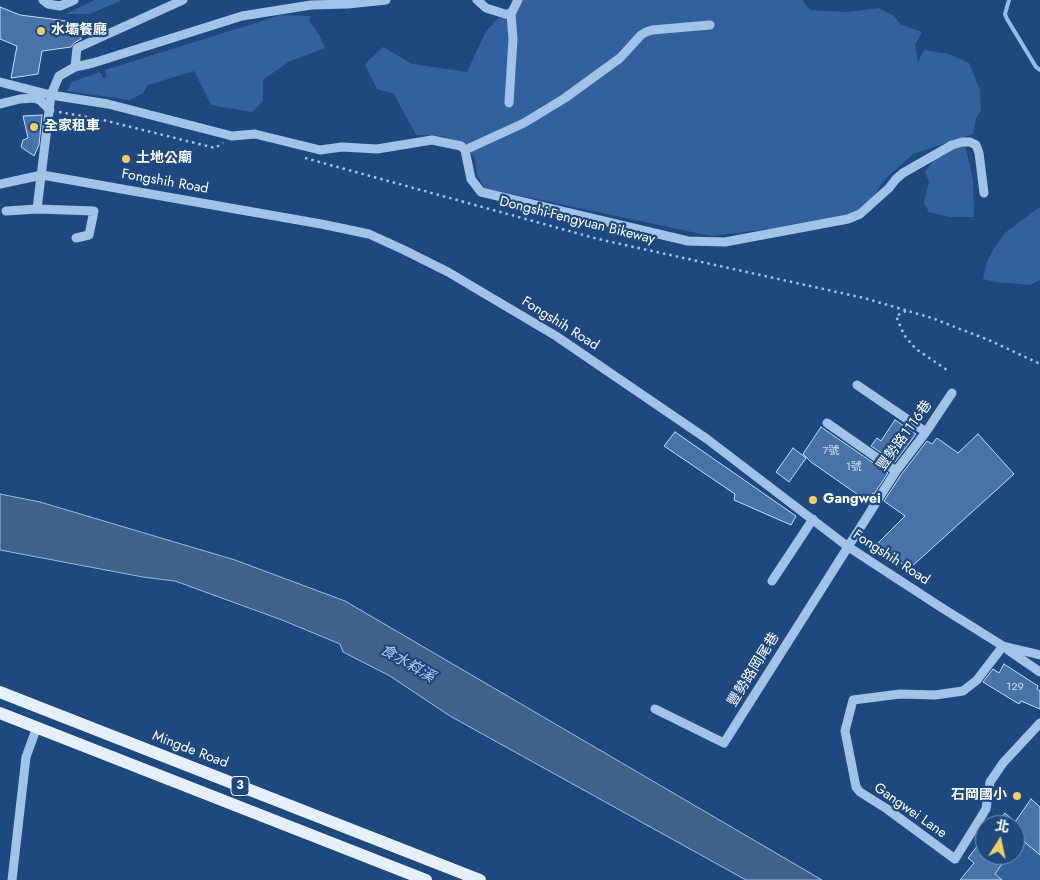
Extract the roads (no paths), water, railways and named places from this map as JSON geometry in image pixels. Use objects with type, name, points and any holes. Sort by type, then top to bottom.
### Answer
[{"type":"main road","name":"Mingde Road","points":[[0,692],[480,880]]},
{"type":"main road","name":"3","points":[[0,713],[426,880]]},
{"type":"street","points":[[43,0],[48,4],[60,6],[74,0]]},
{"type":"street","points":[[75,67],[77,48],[182,0]]},
{"type":"street","points":[[37,209],[51,95],[59,76],[75,67],[242,16],[311,6],[386,0]]},
{"type":"street","points":[[477,0],[486,8],[510,14]]},
{"type":"street","points":[[510,103],[513,39],[510,14],[518,0]]},
{"type":"street","points":[[466,150],[524,123],[565,98],[620,58],[646,32],[710,25]]},
{"type":"street","points":[[0,82],[51,95],[108,104],[232,136],[255,134],[320,150],[342,147],[378,149],[432,140],[461,146],[466,150],[471,179],[481,192],[688,241],[725,242],[848,219],[860,214],[903,173],[952,145],[962,142],[970,142],[976,145],[979,153],[984,193]]},
{"type":"street","points":[[0,104],[34,98],[40,100],[50,110]]},
{"type":"street","name":"Fongshih Road","points":[[0,184],[42,175],[369,234],[448,272],[556,336],[708,439],[847,546],[1003,646],[1040,656]]},
{"type":"street","points":[[6,211],[37,209],[94,211],[89,235],[76,238]]},
{"type":"street","points":[[857,385],[926,432]]},
{"type":"street","name":"豐勢路1116巷","points":[[847,546],[896,471],[926,432],[952,393]]},
{"type":"street","points":[[827,423],[896,471]]},
{"type":"street","points":[[772,581],[813,519]]},
{"type":"street","name":"豐勢路岡尾巷","points":[[655,708],[724,743],[847,546]]},
{"type":"street","points":[[1003,646],[1040,672]]},
{"type":"street","name":"Gangwei Lane","points":[[1003,646],[977,680],[964,691],[935,694],[900,694],[853,700],[845,732],[856,787],[860,792],[887,809],[955,859],[986,809],[990,782],[1003,763],[1040,722]]},
{"type":"street","points":[[12,880],[26,757],[37,727]]},
{"type":"water","name":"食水嵙溪","points":[[0,494],[40,502],[235,560],[345,601],[822,880],[746,880],[450,716],[390,676],[343,652],[340,644],[282,620],[175,581],[143,577],[0,550]]},
{"type":"waterway","points":[[1009,0],[1005,14],[1007,19],[1036,67],[1040,70]]},
{"type":"place","name":"水壩餐廳","points":[[41,31]]},
{"type":"place","name":"全家租車","points":[[34,127]]},
{"type":"place","name":"土地公廟","points":[[126,159]]},
{"type":"place","name":"Gangwei","points":[[813,500]]},
{"type":"place","name":"石岡國小","points":[[1017,796]]}]
